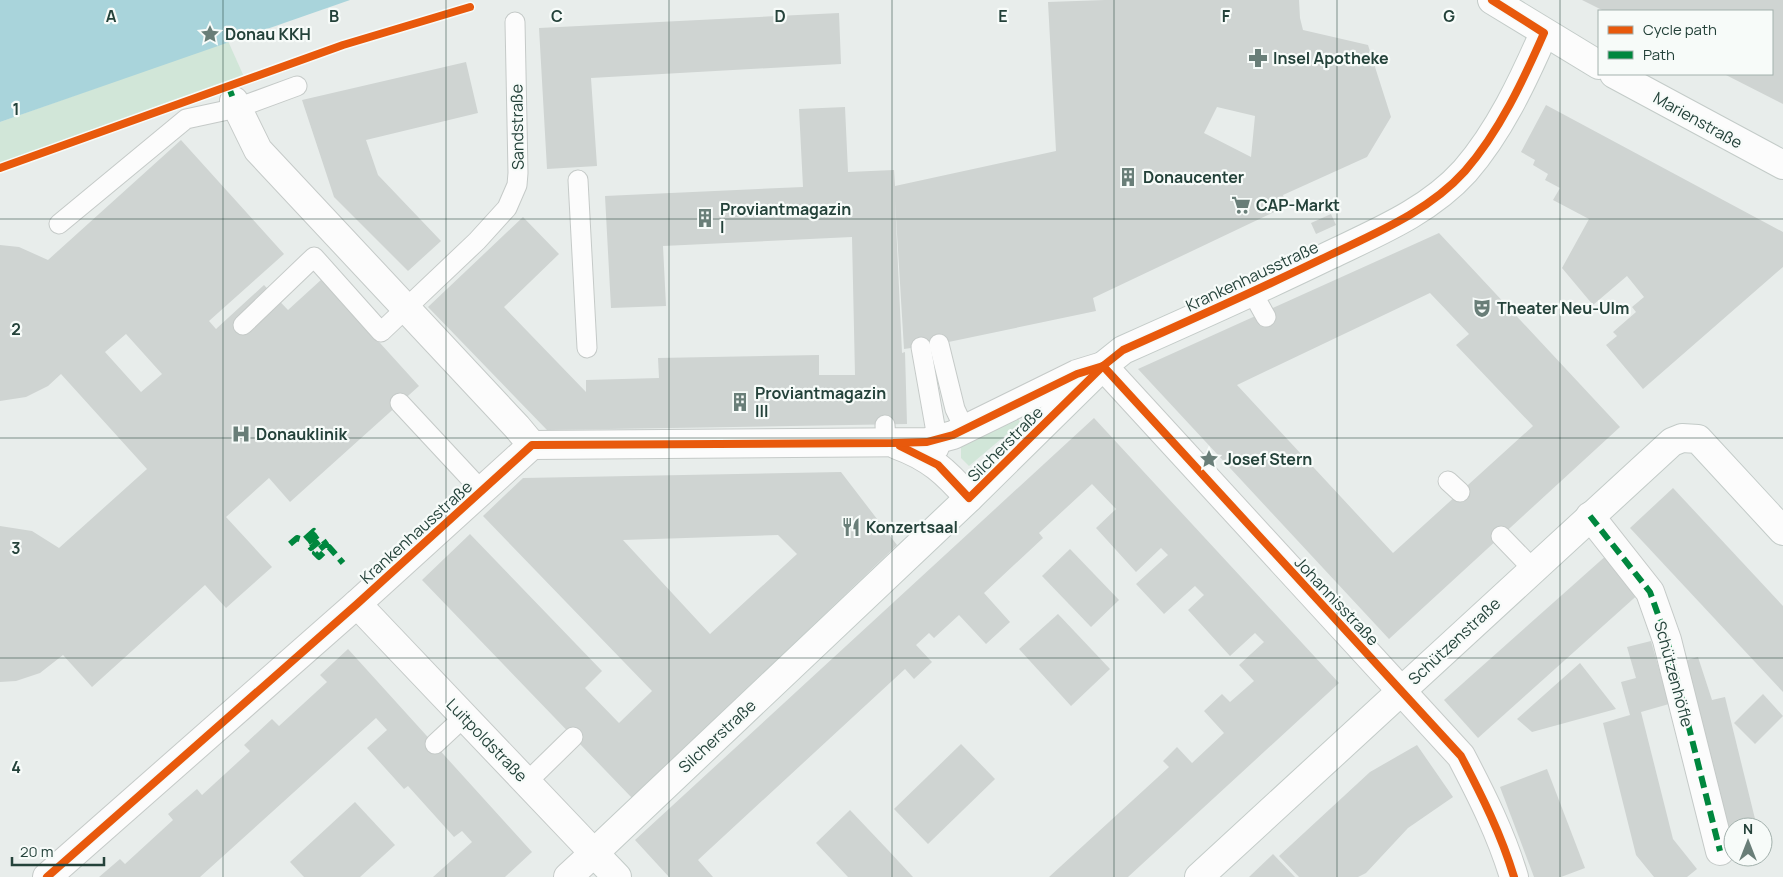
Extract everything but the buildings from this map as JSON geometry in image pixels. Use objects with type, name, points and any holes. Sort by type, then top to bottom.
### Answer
[{"type":"street","points":[[1501,2],[1544,33],[1598,64]]},
{"type":"street","name":"Krankenhausstraße","points":[[939,453],[965,430],[1077,374],[1103,366],[1123,350],[1252,292],[1402,220],[1446,188],[1464,171],[1484,145],[1527,72],[1544,33]]},
{"type":"street","name":"Marienstraße","points":[[1616,75],[1783,165]]},
{"type":"street","points":[[235,105],[258,150],[532,445],[888,437],[914,451],[939,453],[969,498]]},
{"type":"street","name":"Silcherstraße","points":[[568,877],[969,498],[1103,366]]},
{"type":"street","name":"Johannisstraße","points":[[1103,366],[1152,423],[1461,756],[1485,800],[1504,844],[1514,877]]},
{"type":"street","name":"Schützenstraße","points":[[1199,877],[1533,568],[1678,439],[1688,437],[1698,439],[1783,531]]},
{"type":"street","name":"Krankenhausstraße","points":[[46,877],[357,604],[532,445]]},
{"type":"street","name":"Schützenhöfle","points":[[1590,516],[1650,592],[1667,640],[1720,851]]},
{"type":"street","name":"Luitpoldstraße","points":[[357,604],[617,877]]},
{"type":"lane","name":"Sandstraße","points":[[243,325],[314,257],[381,332],[477,241],[507,208],[517,185],[515,22]]},
{"type":"lane","points":[[59,224],[186,119],[297,86]]},
{"type":"lane","points":[[578,180],[587,348]]},
{"type":"lane","points":[[1252,292],[1266,317]]},
{"type":"lane","points":[[939,344],[954,409],[965,430]]},
{"type":"lane","points":[[920,347],[939,453]]},
{"type":"lane","points":[[400,403],[481,490]]},
{"type":"lane","points":[[1501,536],[1533,568]]},
{"type":"lane","points":[[435,744],[464,717]]},
{"type":"lane","points":[[527,782],[573,737]]},
{"type":"green space","points":[[228,41],[245,79],[0,171],[0,122]]},
{"type":"green space","points":[[1018,417],[1020,423],[969,466],[961,458],[961,446]]},
{"type":"water","points":[[0,0],[350,0],[0,122]]},
{"type":"marked path","points":[[228,85],[234,101]]},
{"type":"marked path","points":[[1590,516],[1650,592],[1667,640],[1720,851]]},
{"type":"marked path","points":[[290,544],[297,538],[304,540],[314,531],[318,535],[307,543],[311,548],[322,539],[326,544],[315,553],[319,557],[329,547],[343,563]]},
{"type":"cycle path","points":[[47,877],[357,604],[532,445],[927,442],[953,435],[1077,374],[1103,366],[1123,350],[1384,229],[1419,209],[1451,185],[1465,171],[1489,140],[1519,87],[1544,33],[1492,0]]},
{"type":"cycle path","points":[[0,168],[343,45],[470,7]]},
{"type":"cycle path","points":[[1103,366],[1461,756],[1490,815],[1514,877]]},
{"type":"cycle path","points":[[900,446],[938,465],[969,498],[1100,369]]},
{"type":"place","name":"Donau KKH","points":[[210,34]]},
{"type":"place","name":"Insel Apotheke","points":[[1258,58]]},
{"type":"place","name":"Donaucenter","points":[[1128,177]]},
{"type":"place","name":"CAP-Markt","points":[[1241,205]]},
{"type":"place","name":"Proviantmagazin I","points":[[705,218]]},
{"type":"place","name":"Theater Neu-Ulm","points":[[1482,308]]},
{"type":"place","name":"Proviantmagazin III","points":[[740,402]]},
{"type":"place","name":"Donauklinik","points":[[241,434]]},
{"type":"place","name":"Josef Stern","points":[[1209,459]]},
{"type":"place","name":"Konzertsaal","points":[[851,527]]}]
